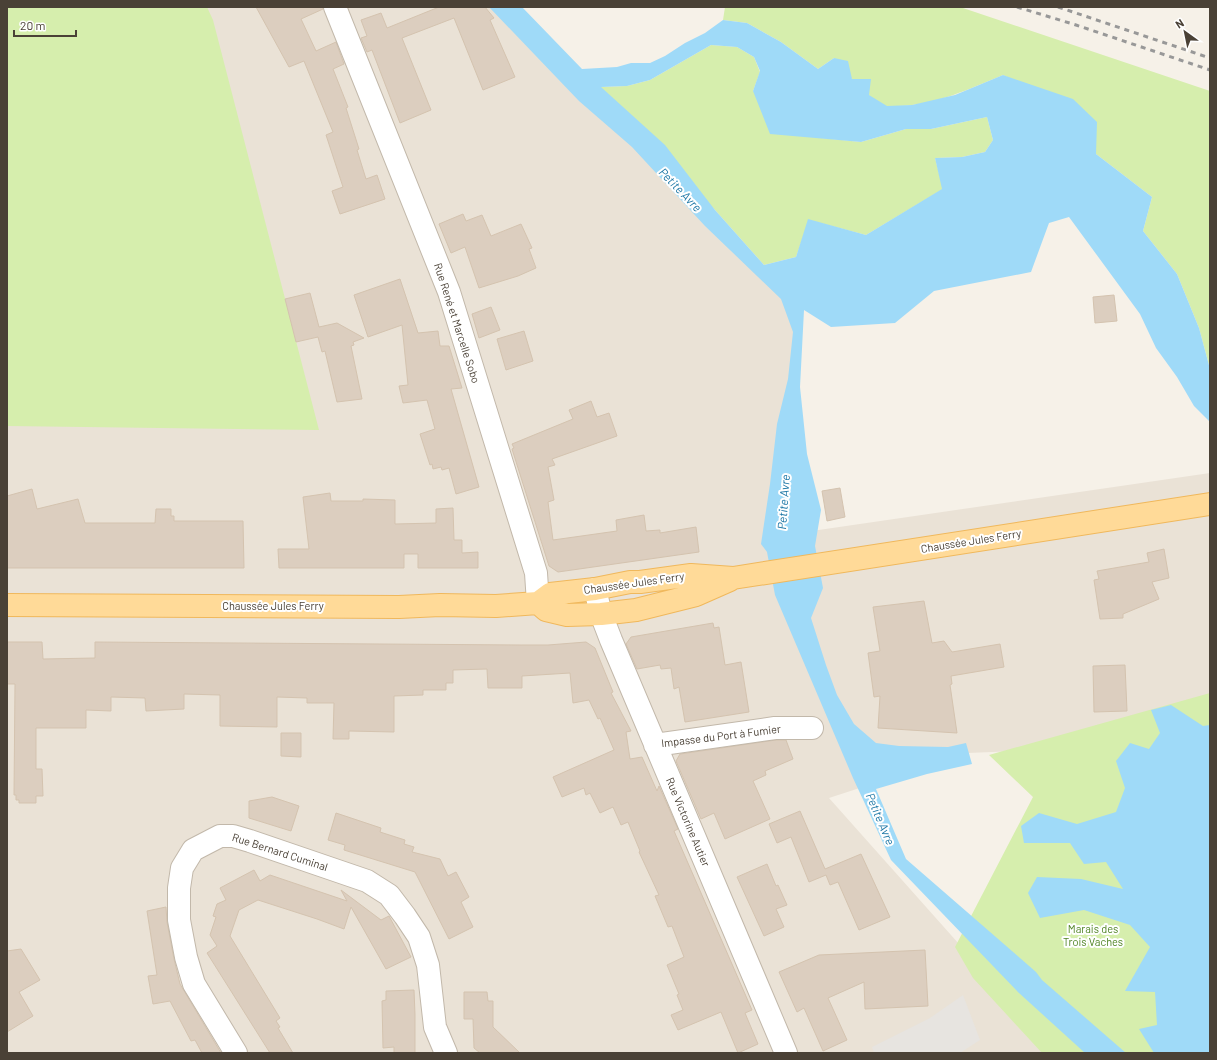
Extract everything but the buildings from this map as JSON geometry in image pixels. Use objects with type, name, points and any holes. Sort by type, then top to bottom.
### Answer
[{"type":"main road","name":"Chaussée Jules Ferry","points":[[7,605],[399,607],[440,605],[491,607],[538,603],[550,594],[595,589],[630,582],[691,575],[733,578],[1210,504]]},
{"type":"main road","name":"Chaussée Jules Ferry","points":[[538,603],[546,610],[567,615],[601,614],[636,610],[696,595],[733,578]]},
{"type":"street","name":"Rue René et Marcelle Sobo","points":[[335,7],[449,292],[536,573],[538,603]]},
{"type":"street","name":"Rue Victorine Autier","points":[[595,589],[601,614],[786,1053]]},
{"type":"street","name":"Impasse du Port à Fumier","points":[[655,745],[775,728],[812,728]]},
{"type":"street","name":"Rue Bernard Cuminal","points":[[236,1053],[194,984],[186,958],[179,920],[179,888],[182,868],[193,850],[220,836],[239,837],[367,881],[388,895],[406,916],[419,937],[428,965],[435,1027],[446,1053]]},
{"type":"shaded area","points":[[7,7],[513,7],[797,307],[798,533],[1210,473],[1210,744],[967,753],[829,798],[1056,1053],[7,1053]]},
{"type":"shaded area","points":[[963,995],[980,1040],[960,1053],[874,1053],[872,1047],[930,1018]]},
{"type":"green space","points":[[7,7],[207,7],[213,20],[319,430],[7,426]]},
{"type":"green space","points":[[725,7],[960,7],[1210,91],[1210,369],[1199,328],[1177,274],[1143,231],[1152,197],[1096,154],[1096,122],[1003,75],[965,91],[926,103],[886,106],[878,102],[864,91],[834,58],[818,69],[781,42],[747,23],[723,20]]},
{"type":"green space","points":[[711,45],[737,47],[754,57],[760,72],[753,91],[822,138],[861,142],[906,129],[931,129],[987,117],[993,140],[985,152],[962,157],[935,158],[943,189],[866,235],[809,220],[796,257],[764,265],[715,210],[600,87],[627,86],[650,80]]},
{"type":"green space","name":"Marais des Trois Vaches","points":[[1210,693],[1210,1053],[1042,1053],[973,978],[955,947],[1033,797],[989,755]]},
{"type":"water","name":"Petite Avre","points":[[489,7],[522,7],[582,69],[617,67],[631,63],[650,63],[705,33],[723,20],[747,23],[781,42],[818,69],[834,58],[848,61],[852,79],[871,79],[869,95],[887,106],[912,105],[955,95],[1003,75],[1073,99],[1097,122],[1096,154],[1152,197],[1143,231],[1177,274],[1199,328],[1210,369],[1210,422],[1194,406],[1177,377],[1156,348],[1140,314],[1069,217],[1049,223],[1031,272],[934,291],[895,323],[831,327],[804,310],[800,387],[807,454],[821,510],[815,546],[823,588],[811,618],[837,695],[854,724],[876,743],[899,746],[948,747],[966,743],[972,764],[927,774],[876,789],[906,859],[1036,972],[1042,980],[1126,1053],[1085,1053],[1019,993],[891,860],[853,778],[775,595],[767,552],[761,544],[777,424],[788,379],[793,332],[781,299],[705,226],[632,147],[579,101]],"holes":[[[711,45],[737,47],[754,57],[760,71],[753,91],[770,134],[861,142],[906,129],[931,129],[987,117],[993,140],[985,152],[962,157],[935,158],[942,189],[866,235],[808,219],[796,257],[764,265],[715,210],[665,145],[601,87],[627,86],[650,80]]]},
{"type":"water","points":[[1171,705],[1203,726],[1210,725],[1210,1053],[1154,1053],[1139,1029],[1157,1025],[1155,992],[1125,991],[1150,947],[1130,925],[1084,910],[1040,918],[1028,893],[1037,877],[1081,879],[1123,889],[1106,862],[1084,864],[1070,843],[1024,843],[1021,826],[1039,813],[1077,824],[1116,812],[1125,788],[1116,761],[1130,743],[1149,749],[1160,733],[1151,710]]},
{"type":"railway","points":[[1017,7],[1210,70]]},
{"type":"railway","points":[[1058,7],[1210,58]]}]
